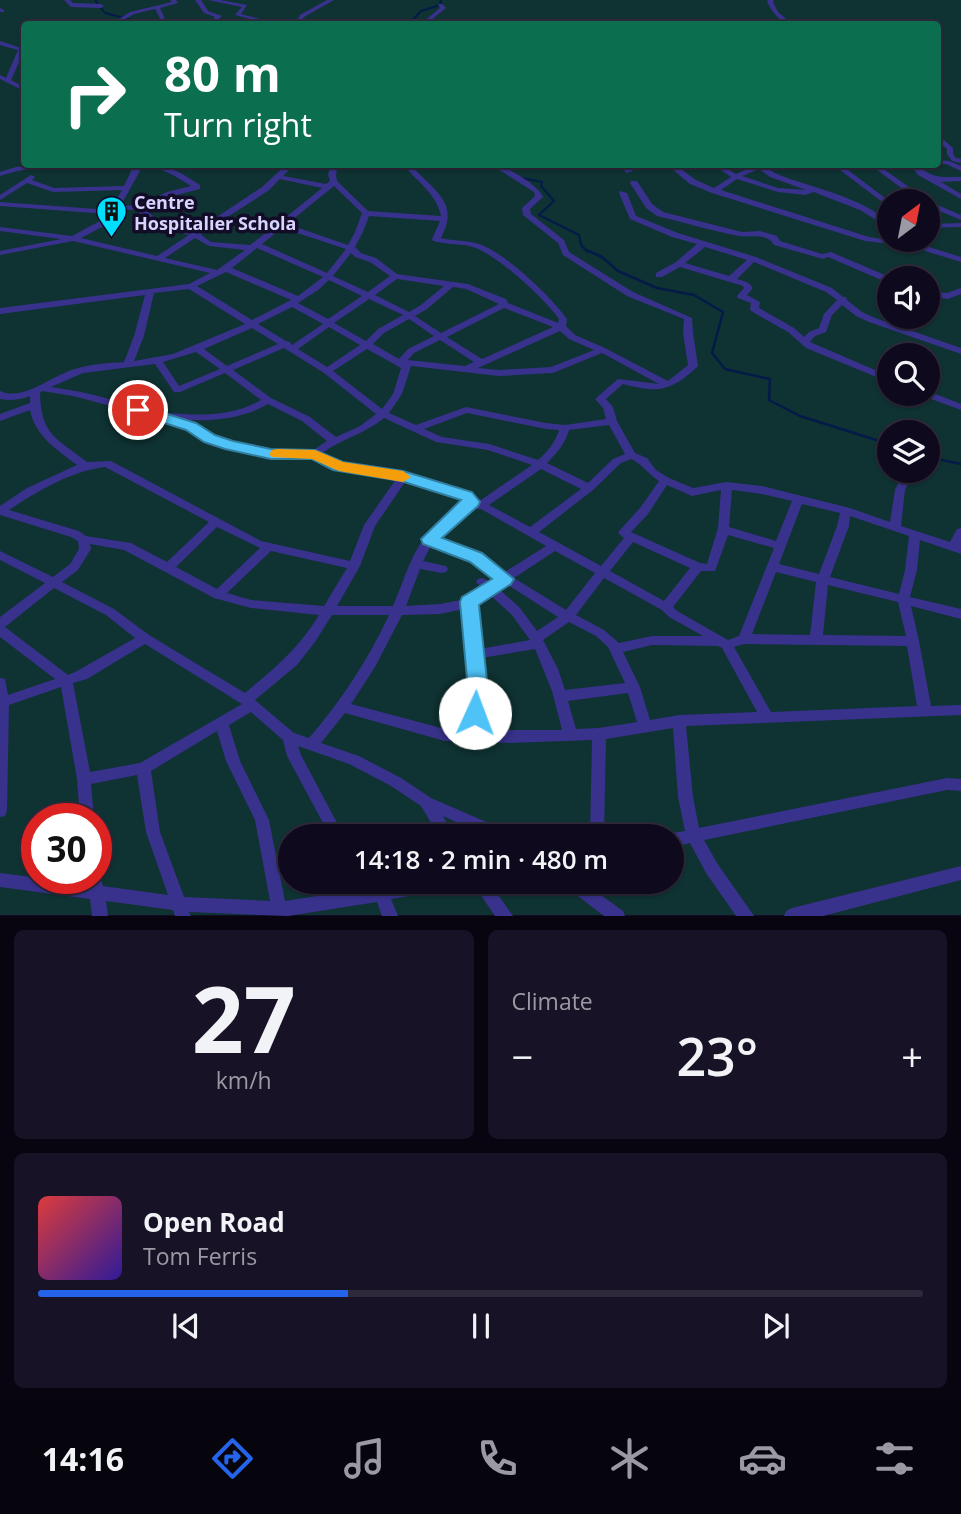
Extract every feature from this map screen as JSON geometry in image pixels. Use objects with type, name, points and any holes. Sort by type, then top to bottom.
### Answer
[{"type":"street","points":[[67,0],[71,5],[101,6]]},
{"type":"street","points":[[119,21],[132,13],[175,3],[173,0]]},
{"type":"street","points":[[198,0],[206,12],[219,16],[213,21]]},
{"type":"street","points":[[211,0],[244,6],[238,15],[261,20],[258,21]]},
{"type":"street","points":[[299,21],[302,16],[331,0]]},
{"type":"street","points":[[771,0],[776,13],[786,21]]},
{"type":"street","points":[[427,21],[443,8],[440,5]]},
{"type":"street","points":[[157,7],[164,21]]},
{"type":"street","points":[[0,43],[21,48]]},
{"type":"street","points":[[0,51],[21,49]]},
{"type":"street","points":[[8,81],[21,53]]},
{"type":"street","points":[[0,77],[21,88]]},
{"type":"street","points":[[941,140],[951,149],[950,154],[954,160],[961,161]]},
{"type":"street","points":[[941,162],[951,163],[961,169]]},
{"type":"street","points":[[0,174],[29,168]]},
{"type":"street","points":[[0,198],[42,168]]},
{"type":"street","points":[[0,253],[72,237],[95,228],[114,210],[135,168]]},
{"type":"street","points":[[0,204],[114,210],[138,208],[170,194],[197,187],[176,173],[162,168]]},
{"type":"street","points":[[158,259],[265,190],[288,168]]},
{"type":"street","points":[[331,184],[334,168]]},
{"type":"street","points":[[410,168],[440,200],[445,219],[443,230],[436,239],[481,247],[515,270],[561,314],[561,327]]},
{"type":"street","points":[[500,168],[537,191],[539,197],[526,208],[527,215],[561,242],[566,253],[630,294],[688,318],[693,366],[675,383],[655,389],[621,382],[609,389],[600,399],[608,407],[612,421],[631,455],[643,460],[652,472],[692,492],[726,485],[762,490],[846,511],[958,548],[961,532]]},
{"type":"street","points":[[674,168],[693,182],[715,191],[877,240]]},
{"type":"street","points":[[721,168],[735,177],[797,194],[814,190]]},
{"type":"street","points":[[715,191],[753,168]]},
{"type":"street","points":[[762,168],[843,199],[877,217]]},
{"type":"street","points":[[840,168],[877,196]]},
{"type":"street","points":[[877,168],[907,189]]},
{"type":"street","points":[[918,168],[961,197]]},
{"type":"street","points":[[278,177],[331,184],[366,213],[445,219]]},
{"type":"street","points":[[933,180],[961,178]]},
{"type":"street","points":[[26,180],[53,190],[125,188]]},
{"type":"street","points":[[634,183],[649,206],[660,214],[742,234],[760,233],[774,238],[777,243],[823,257],[828,254],[877,274]]},
{"type":"street","points":[[0,311],[191,286],[222,271],[255,247],[331,184]]},
{"type":"street","points":[[623,192],[633,217],[675,235],[753,259],[829,290],[859,314],[961,351]]},
{"type":"street","points":[[138,208],[164,228],[196,235],[209,244],[255,247],[373,296],[442,335],[481,363]]},
{"type":"street","points":[[940,208],[961,218]]},
{"type":"street","points":[[0,394],[11,398],[37,391],[79,370],[129,362],[158,361],[250,324],[294,301],[328,277],[352,249],[366,213]]},
{"type":"street","points":[[217,219],[279,227],[352,249],[358,256],[373,260],[395,276],[488,293],[503,301],[504,305],[561,327],[572,337],[602,349],[668,385]]},
{"type":"street","points":[[940,226],[961,225]]},
{"type":"street","points":[[0,229],[72,237],[158,259],[222,271],[294,301],[403,364],[499,373],[553,370],[602,349]]},
{"type":"street","points":[[659,275],[679,264],[704,243]]},
{"type":"street","points":[[937,252],[961,260]]},
{"type":"street","points":[[730,280],[753,259]]},
{"type":"street","points":[[679,264],[749,286],[741,296],[756,302],[754,309],[792,330],[804,343],[877,374]]},
{"type":"street","points":[[158,361],[177,390],[312,338],[331,322],[373,296],[395,276]]},
{"type":"street","points":[[327,371],[407,314],[424,307],[450,285]]},
{"type":"street","points":[[191,286],[290,346],[381,413],[440,440],[489,447],[540,464],[589,488]]},
{"type":"street","points":[[129,362],[139,337],[150,291]]},
{"type":"street","points":[[940,295],[948,296],[961,291]]},
{"type":"street","points":[[804,343],[811,334],[823,330],[828,314],[843,299]]},
{"type":"street","points":[[315,454],[334,441],[364,428],[396,399],[404,383],[403,364],[411,351],[504,305]]},
{"type":"street","points":[[464,370],[561,327]]},
{"type":"street","points":[[196,347],[268,400],[306,419],[334,441]]},
{"type":"street","points":[[37,391],[33,405],[38,426],[85,466]]},
{"type":"street","points":[[37,391],[74,393],[156,415],[172,423],[191,426],[209,439],[230,446],[271,454],[315,454],[339,466],[403,477],[454,491],[666,607],[673,614],[722,642],[767,717]]},
{"type":"street","points":[[940,399],[961,407]]},
{"type":"street","points":[[156,415],[238,415],[252,411],[268,400]]},
{"type":"street","points":[[0,418],[33,405]]},
{"type":"street","points":[[417,428],[466,410],[565,428],[612,421]]},
{"type":"street","points":[[311,745],[344,707],[397,611],[415,564],[430,539],[476,504],[540,464],[560,444],[565,428]]},
{"type":"street","points":[[530,533],[589,488],[617,461],[631,455]]},
{"type":"street","points":[[354,566],[268,547],[216,522],[152,484],[107,463],[85,466],[31,491],[0,511],[75,534],[83,539],[127,546],[218,595],[251,604],[326,611],[440,609],[469,602],[487,585],[505,579],[553,547]]},
{"type":"street","points":[[83,779],[143,768],[248,702],[302,650],[354,566],[370,524],[403,477]]},
{"type":"street","points":[[665,480],[644,511],[624,533],[698,568],[711,568],[724,530],[727,511],[726,485]]},
{"type":"street","points":[[895,527],[903,483]]},
{"type":"street","points":[[744,639],[798,500]]},
{"type":"street","points":[[816,639],[822,581],[846,511]]},
{"type":"street","points":[[168,568],[216,522]]},
{"type":"street","points":[[724,530],[781,546]]},
{"type":"street","points":[[915,534],[911,570],[903,600],[925,711]]},
{"type":"street","points":[[473,655],[536,641],[567,617],[631,537]]},
{"type":"street","points":[[0,624],[55,583],[83,556],[83,539]]},
{"type":"street","points":[[430,539],[476,558],[567,617],[600,633],[617,649],[633,687],[645,727]]},
{"type":"street","points":[[218,595],[268,547]]},
{"type":"street","points":[[0,555],[110,612],[145,638],[248,702],[289,737],[354,760],[397,782],[426,802],[475,824]]},
{"type":"street","points":[[415,564],[442,569]]},
{"type":"street","points":[[774,567],[961,614]]},
{"type":"street","points":[[666,607],[698,568]]},
{"type":"street","points":[[487,585],[523,618],[536,641],[563,696],[570,735]]},
{"type":"street","points":[[469,602],[478,690],[472,736]]},
{"type":"street","points":[[0,630],[66,680],[85,803]]},
{"type":"street","points":[[2,702],[82,675],[145,638]]},
{"type":"street","points":[[617,649],[626,644],[660,641],[913,641]]},
{"type":"street","points":[[0,683],[0,811]]},
{"type":"street","points":[[563,696],[633,687]]},
{"type":"street","points":[[344,707],[445,735],[472,736],[599,734],[679,721],[961,710]]},
{"type":"street","points":[[221,721],[233,761],[262,820],[279,912]]},
{"type":"street","points":[[679,721],[685,785],[694,836],[702,852],[746,915]]},
{"type":"street","points":[[597,824],[599,734]]},
{"type":"street","points":[[289,737],[294,756],[331,824]]},
{"type":"street","points":[[143,768],[153,832],[182,910]]},
{"type":"street","points":[[684,838],[947,784],[961,785]]},
{"type":"street","points":[[426,802],[440,824]]},
{"type":"street","points":[[792,915],[961,873]]},
{"type":"street","points":[[0,880],[21,881]]},
{"type":"street","points":[[112,890],[182,910],[279,912],[352,894]]},
{"type":"street","points":[[96,894],[100,915]]},
{"type":"street","points":[[379,894],[390,915]]},
{"type":"street","points":[[489,894],[505,915]]},
{"type":"street","points":[[587,894],[616,915]]},
{"type":"green space","points":[[0,0],[961,0],[961,915],[0,915]]},
{"type":"waterway","points":[[95,0],[105,13],[136,21]]},
{"type":"waterway","points":[[412,21],[421,11],[440,5],[441,0]]},
{"type":"waterway","points":[[522,178],[542,182],[541,186],[554,201],[539,215],[579,235],[581,245],[586,250]]},
{"type":"waterway","points":[[586,250],[602,257],[618,271],[657,288],[694,295],[723,312],[712,353],[725,369],[770,379],[769,400],[800,416],[877,440]]},
{"type":"waterway","points":[[940,460],[961,464]]},
{"type":"slow traffic","points":[[277,454],[315,454],[320,459],[339,466],[403,477]]},
{"type":"place","name":"Centre Hospitalier Schola","points":[[111,239]]},
{"type":"route","points":[[138,410],[172,423],[191,426],[209,439],[230,446],[271,454],[315,454],[320,459],[339,466],[403,477],[467,496],[472,502],[430,539],[476,558],[505,579],[469,602],[478,690],[475,713]]}]
